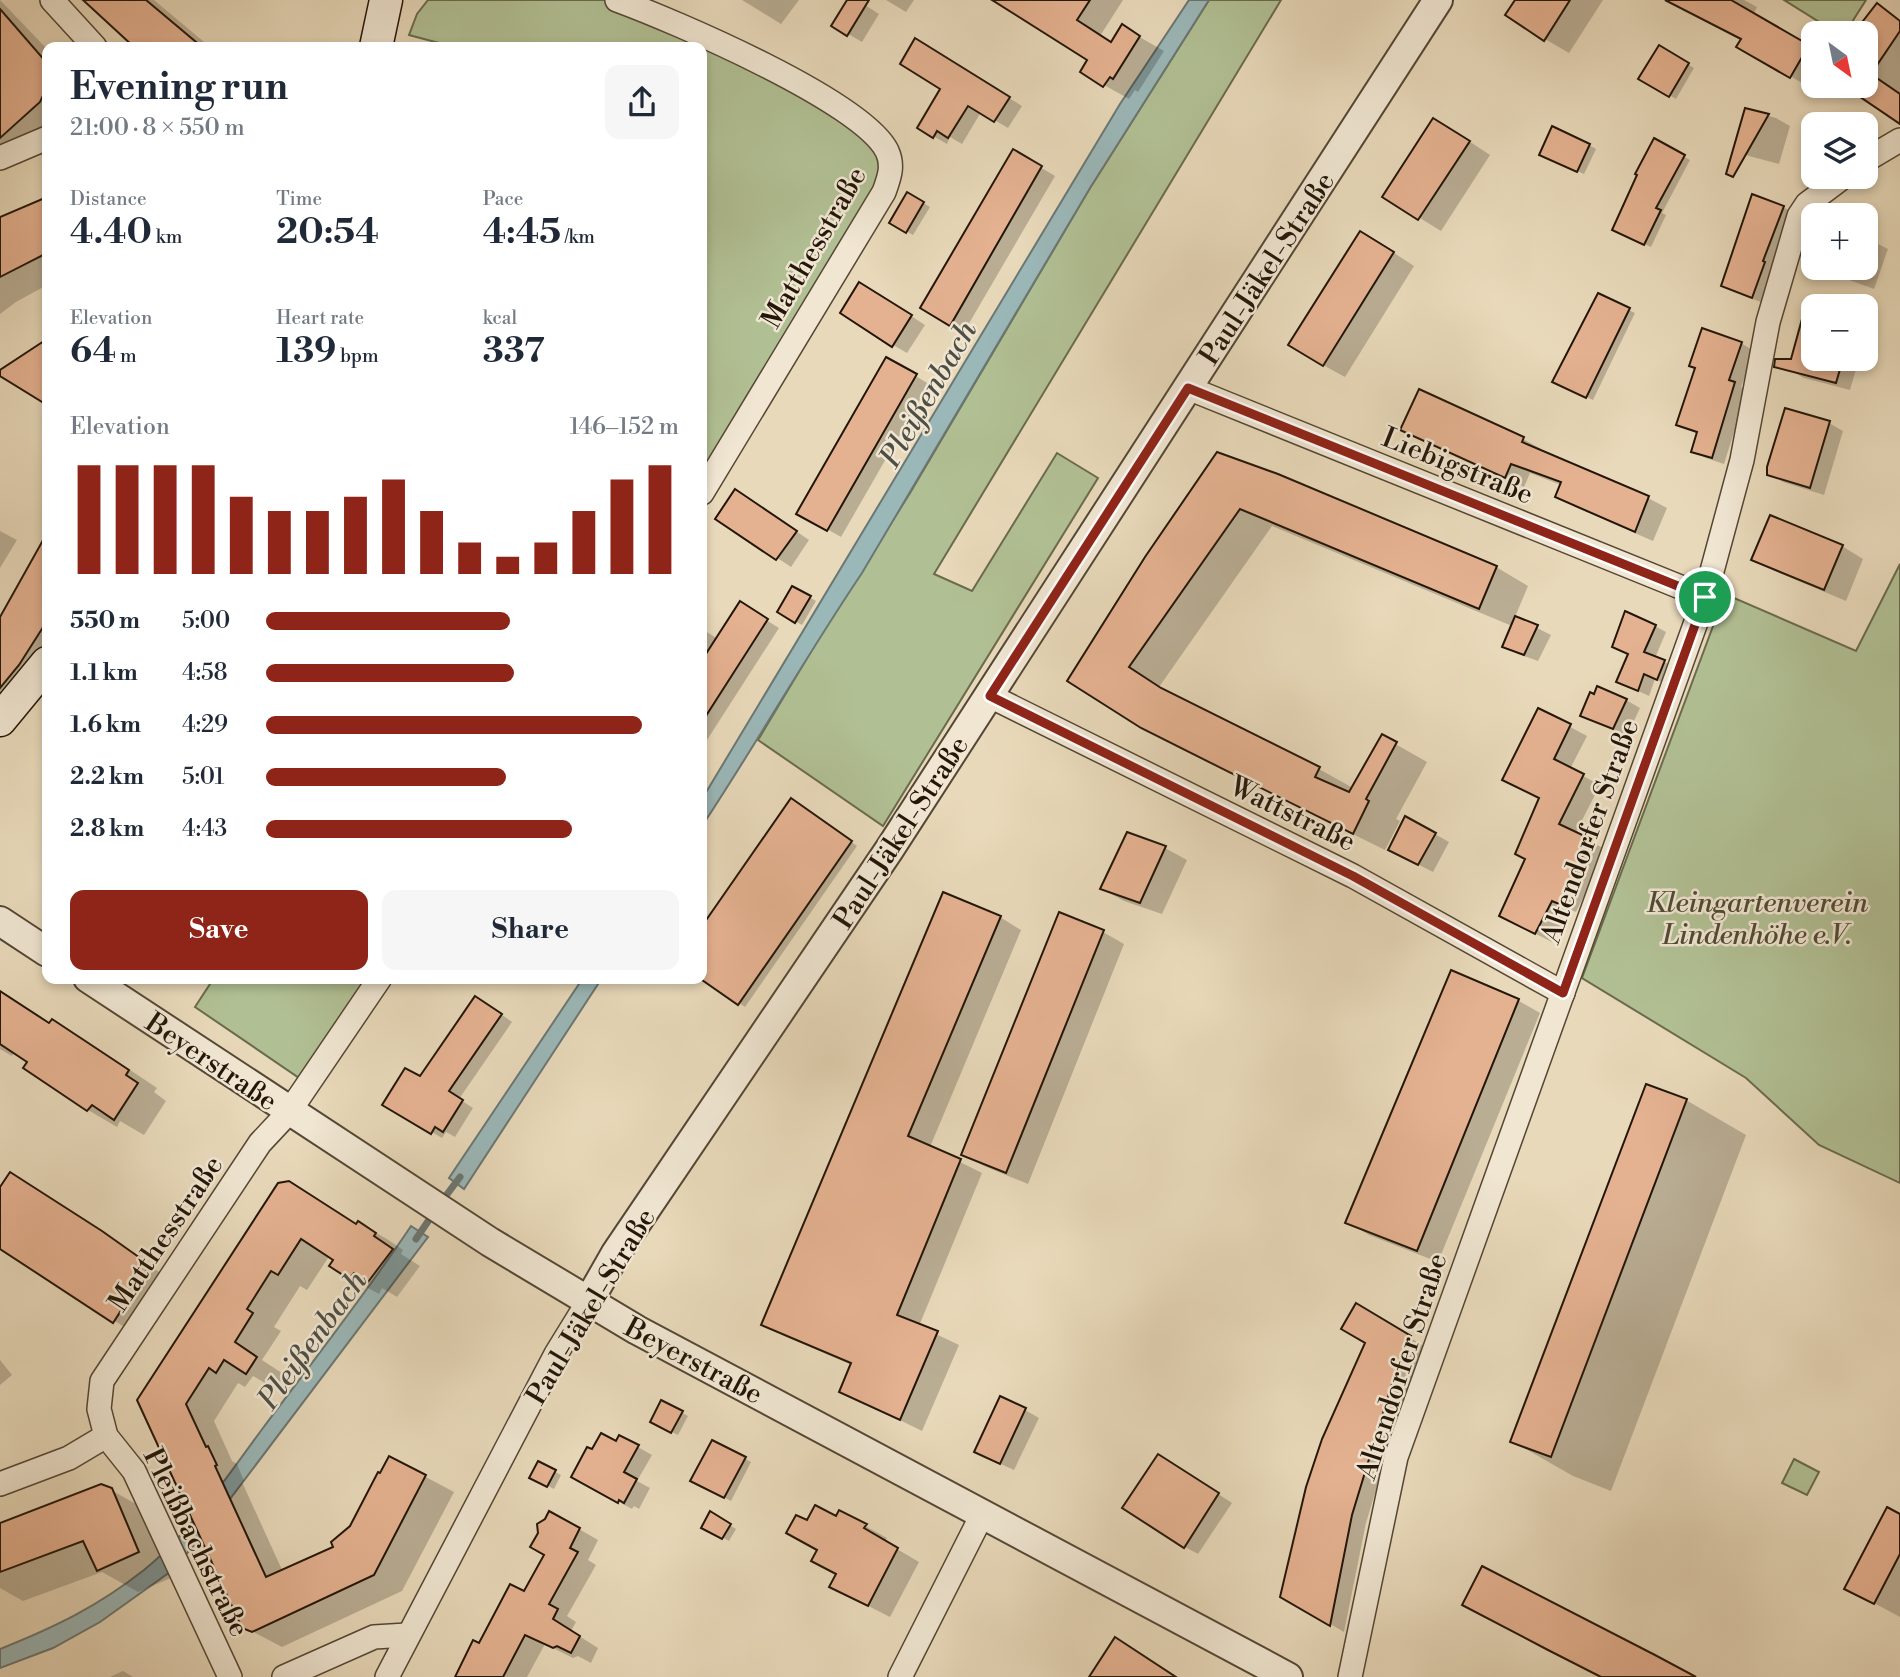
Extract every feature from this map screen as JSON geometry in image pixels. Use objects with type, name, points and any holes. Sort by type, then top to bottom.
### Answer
[{"type":"main road","points":[[377,42],[386,0]]},
{"type":"main road","points":[[0,720],[42,669]]},
{"type":"street","points":[[52,0],[90,42]]},
{"type":"street","name":"Matthesstraße","points":[[617,0],[664,17],[756,61],[851,115],[881,143],[887,152],[891,169],[884,192],[707,485]]},
{"type":"street","name":"Paul-Jäkel-Straße","points":[[387,1677],[556,1354],[616,1253],[848,912],[990,696],[1438,0]]},
{"type":"street","points":[[0,158],[42,140]]},
{"type":"street","points":[[1878,153],[1900,140]]},
{"type":"street","name":"Altendorfer Straße","points":[[1350,1677],[1396,1457],[1705,597],[1742,460],[1769,322],[1799,216],[1807,204],[1827,189]]},
{"type":"street","name":"Liebigstraße","points":[[1188,388],[1705,597]]},
{"type":"street","name":"Wattstraße","points":[[990,696],[1353,876],[1563,993]]},
{"type":"street","points":[[0,921],[42,949]]},
{"type":"street","name":"Beyerstraße","points":[[97,984],[490,1242],[646,1336],[1289,1677]]},
{"type":"street","name":"Matthesstraße","points":[[106,1436],[99,1409],[102,1381],[260,1143],[289,1112],[376,984]]},
{"type":"street","points":[[0,1484],[69,1458],[106,1436]]},
{"type":"street","name":"Pleißbachstraße","points":[[106,1436],[134,1471],[230,1677]]},
{"type":"street","points":[[900,1677],[983,1513]]},
{"type":"street","points":[[284,1677],[374,1637],[407,1635]]},
{"type":"green space","points":[[428,0],[617,0],[705,42],[435,42],[409,35],[417,14]]},
{"type":"green space","points":[[1209,0],[1281,0],[934,574],[972,591],[1057,453],[1098,478],[883,826],[758,740],[910,493],[1090,188]]},
{"type":"green space","points":[[1784,0],[1866,0],[1853,21],[1818,21]]},
{"type":"green space","points":[[707,43],[827,100],[892,169],[707,484]]},
{"type":"green space","name":"Kleingartenverein Lindenhöhe e.V.","points":[[1900,564],[1900,1183],[1819,1145],[1746,1078],[1582,978],[1725,594],[1856,651]]},
{"type":"green space","points":[[210,984],[376,984],[308,1084],[195,1007]]},
{"type":"green space","points":[[1794,1459],[1819,1472],[1807,1495],[1782,1483]]},
{"type":"water","points":[[1189,0],[1209,0],[1090,188],[862,573],[707,818],[707,791],[1120,104]]},
{"type":"water","points":[[579,984],[598,984],[464,1189],[449,1178]]},
{"type":"water","points":[[411,1226],[428,1237],[199,1540],[170,1572],[100,1622],[53,1648],[0,1668],[0,1649],[57,1624],[109,1595],[144,1570],[177,1539],[222,1484]]},
{"type":"building","points":[[83,0],[146,0],[196,42],[129,42]]},
{"type":"building","points":[[847,0],[869,0],[847,36],[831,26]]},
{"type":"building","points":[[992,0],[1090,0],[1077,20],[1111,42],[1122,24],[1140,36],[1113,79],[1110,77],[1103,87],[1080,72],[1087,60]]},
{"type":"building","points":[[1515,0],[1570,0],[1544,41],[1505,15]]},
{"type":"building","points":[[1665,0],[1731,0],[1801,40],[1801,59],[1790,78],[1736,47],[1741,39]]},
{"type":"building","points":[[1877,3],[1900,21],[1900,31],[1878,64],[1878,21],[1863,21]]},
{"type":"building","points":[[0,9],[42,57],[42,98],[0,138]]},
{"type":"building","points":[[915,38],[1010,97],[994,122],[968,106],[948,138],[937,131],[933,138],[917,128],[940,89],[900,64]]},
{"type":"building","points":[[1659,45],[1689,63],[1669,97],[1638,79]]},
{"type":"building","points":[[1878,79],[1900,94],[1900,124],[1862,98],[1878,98]]},
{"type":"building","points":[[1745,108],[1769,114],[1733,177],[1726,174]]},
{"type":"building","points":[[1433,118],[1470,141],[1418,220],[1382,197]]},
{"type":"building","points":[[1552,126],[1590,144],[1577,172],[1539,155]]},
{"type":"building","points":[[1654,138],[1685,155],[1656,208],[1661,210],[1644,245],[1612,230],[1637,175],[1635,174]]},
{"type":"building","points":[[1013,149],[1042,166],[950,326],[920,308]]},
{"type":"building","points":[[907,192],[924,202],[906,233],[889,223]]},
{"type":"building","points":[[1752,194],[1784,206],[1752,298],[1721,286]]},
{"type":"building","points":[[42,199],[42,256],[0,277],[0,217]]},
{"type":"building","points":[[1360,231],[1394,252],[1323,366],[1288,345]]},
{"type":"building","points":[[859,282],[912,315],[892,347],[840,313]]},
{"type":"building","points":[[1598,293],[1630,308],[1586,398],[1552,382]]},
{"type":"building","points":[[1801,323],[1801,371],[1840,371],[1836,383],[1774,367],[1775,359],[1791,359]]},
{"type":"building","points":[[1702,328],[1742,342],[1729,380],[1735,382],[1712,458],[1691,452],[1697,432],[1676,425],[1695,368],[1689,366]]},
{"type":"building","points":[[42,342],[42,402],[0,376],[0,370]]},
{"type":"building","points":[[886,357],[917,374],[827,531],[796,514]]},
{"type":"building","points":[[1419,389],[1524,437],[1522,442],[1649,496],[1635,532],[1555,497],[1561,482],[1511,464],[1505,478],[1400,430]]},
{"type":"building","points":[[1785,408],[1830,421],[1810,488],[1767,475]]},
{"type":"building","points":[[1217,452],[1278,474],[1497,566],[1479,609],[1240,509],[1129,667],[1161,688],[1320,767],[1315,777],[1349,792],[1382,734],[1397,742],[1366,799],[1369,801],[1353,834],[1141,728],[1067,681],[1145,557]]},
{"type":"building","points":[[735,489],[797,531],[776,560],[715,519]]},
{"type":"building","points":[[1770,515],[1843,545],[1824,590],[1751,560]]},
{"type":"building","points":[[42,542],[42,629],[19,665],[0,688],[0,617]]},
{"type":"building","points":[[792,586],[811,596],[795,623],[777,612]]},
{"type":"building","points":[[740,601],[768,619],[707,714],[707,652]]},
{"type":"building","points":[[1625,611],[1656,625],[1644,652],[1665,660],[1657,680],[1644,674],[1638,691],[1616,682],[1628,654],[1612,647]]},
{"type":"building","points":[[1515,616],[1538,625],[1524,655],[1502,647]]},
{"type":"building","points":[[1597,686],[1627,699],[1613,729],[1580,716],[1590,692],[1594,694]]},
{"type":"building","points":[[1538,708],[1571,724],[1554,759],[1584,774],[1559,824],[1591,839],[1559,904],[1552,901],[1535,934],[1499,916],[1525,859],[1515,854],[1539,798],[1502,780]]},
{"type":"building","points":[[791,798],[852,841],[738,1005],[707,983],[707,919]]},
{"type":"building","points":[[1405,816],[1436,833],[1418,865],[1388,850]]},
{"type":"building","points":[[1127,832],[1166,846],[1140,903],[1100,889]]},
{"type":"building","points":[[943,892],[1001,916],[908,1136],[961,1159],[897,1315],[938,1331],[900,1420],[839,1392],[851,1363],[761,1325]]},
{"type":"building","points":[[1059,912],[1104,930],[1006,1173],[961,1155]]},
{"type":"building","points":[[1451,970],[1519,999],[1417,1251],[1345,1223]]},
{"type":"building","points":[[0,991],[49,1023],[52,1019],[129,1070],[126,1075],[138,1083],[114,1120],[92,1105],[87,1111],[23,1068],[27,1062],[0,1044]]},
{"type":"building","points":[[475,996],[502,1014],[449,1091],[463,1100],[443,1132],[435,1127],[431,1134],[382,1105],[405,1068],[420,1076]]},
{"type":"building","points":[[1646,1084],[1687,1099],[1551,1457],[1510,1442]]},
{"type":"building","points":[[10,1172],[150,1265],[113,1323],[0,1249],[0,1187]]},
{"type":"building","points":[[289,1181],[356,1224],[358,1221],[393,1249],[368,1282],[354,1273],[349,1279],[329,1266],[333,1260],[301,1239],[278,1275],[271,1271],[247,1309],[253,1313],[235,1342],[257,1357],[246,1374],[224,1360],[216,1373],[209,1368],[186,1404],[217,1465],[215,1466],[266,1577],[333,1547],[331,1542],[350,1526],[389,1456],[426,1475],[374,1575],[252,1632],[242,1628],[137,1400],[278,1183]]},
{"type":"building","points":[[1356,1303],[1411,1336],[1395,1374],[1352,1515],[1330,1626],[1280,1597],[1306,1487],[1322,1439],[1365,1343],[1341,1329]]},
{"type":"building","points":[[1000,1396],[1026,1408],[1000,1464],[974,1452]]},
{"type":"building","points":[[661,1400],[683,1411],[671,1433],[650,1422]]},
{"type":"building","points":[[601,1433],[616,1441],[619,1435],[639,1445],[624,1472],[637,1479],[624,1503],[619,1500],[618,1503],[571,1477],[587,1447],[592,1449]]},
{"type":"building","points":[[712,1440],[746,1457],[724,1498],[690,1481]]},
{"type":"building","points":[[1158,1454],[1219,1493],[1184,1548],[1122,1508]]},
{"type":"building","points":[[538,1461],[556,1470],[547,1487],[529,1478]]},
{"type":"building","points":[[101,1484],[112,1488],[139,1552],[97,1571],[83,1541],[0,1572],[0,1523]]},
{"type":"building","points":[[815,1505],[836,1516],[839,1510],[867,1524],[864,1528],[898,1548],[868,1606],[829,1587],[836,1574],[811,1561],[817,1550],[786,1533],[796,1515],[807,1520]]},
{"type":"building","points":[[1887,1507],[1900,1514],[1900,1554],[1874,1604],[1844,1589]]},
{"type":"building","points":[[549,1511],[580,1528],[570,1548],[578,1552],[549,1604],[558,1609],[553,1619],[580,1636],[571,1653],[525,1635],[503,1677],[455,1677],[473,1640],[479,1643],[510,1584],[524,1591],[544,1555],[530,1547],[538,1533],[537,1524],[545,1519]]},
{"type":"building","points":[[710,1511],[731,1524],[722,1539],[701,1528]]},
{"type":"building","points":[[1482,1566],[1696,1677],[1601,1677],[1548,1650],[1462,1605]]},
{"type":"building","points":[[1115,1637],[1176,1677],[1089,1677]]},
{"type":"waterway","name":"Pleißenbach","points":[[442,1201],[460,1177]]},
{"type":"waterway","name":"Pleißenbach","points":[[416,1239],[435,1211]]},
{"type":"route","points":[[1188,388],[1705,597],[1563,993],[1353,876],[990,696],[1188,388]]}]
